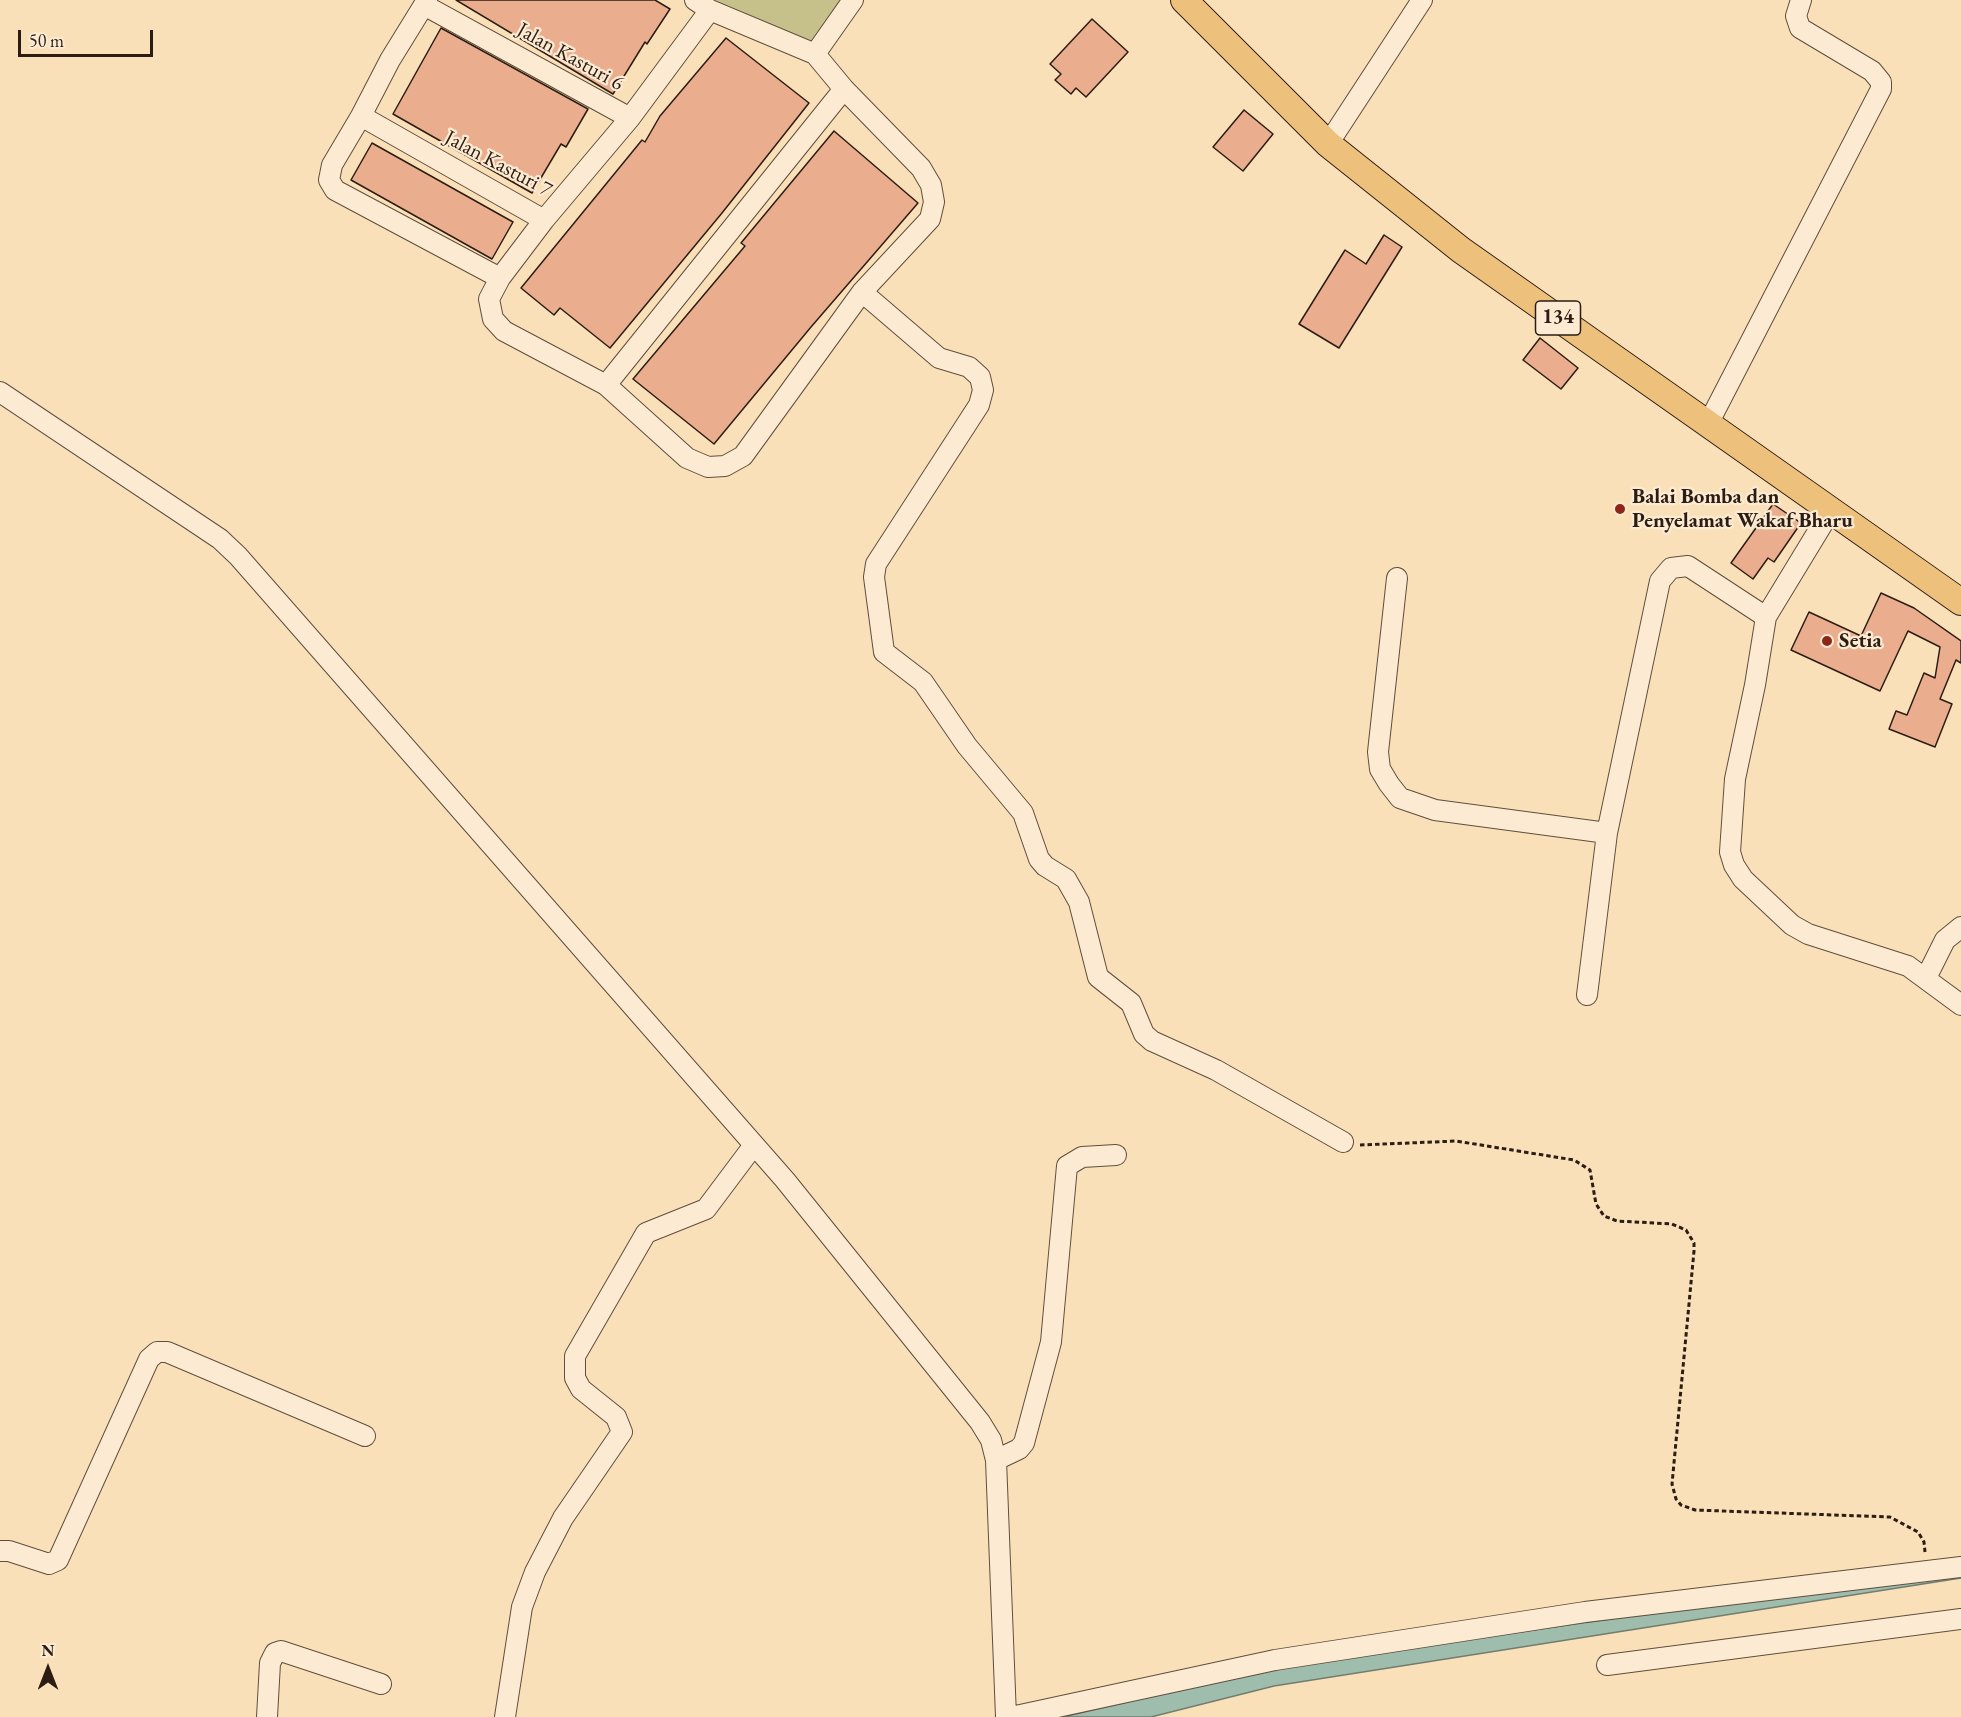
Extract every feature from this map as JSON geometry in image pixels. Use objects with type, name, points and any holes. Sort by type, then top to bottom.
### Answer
[{"type":"main road","name":"134","points":[[1185,0],[1328,144],[1461,250],[1961,602]]},
{"type":"street","points":[[815,54],[853,0]]},
{"type":"street","points":[[1328,144],[1422,0]]},
{"type":"street","points":[[1708,424],[1881,89],[1881,82],[1872,71],[1800,28],[1796,16],[1801,0]]},
{"type":"street","points":[[425,2],[332,165],[329,180],[334,189],[500,278]]},
{"type":"street","name":"Jalan Kasturi 6","points":[[425,2],[630,117]]},
{"type":"street","points":[[544,220],[500,278],[489,299],[493,319],[504,332],[606,385],[687,458],[708,466],[725,466],[742,456],[862,292],[930,219],[934,202],[931,185],[921,168],[844,89],[815,54],[703,5]]},
{"type":"street","name":"Jalan Kasturi 7","points":[[361,116],[544,220],[630,117],[703,5]]},
{"type":"street","points":[[606,385],[844,89]]},
{"type":"street","points":[[862,292],[939,358],[969,367],[980,378],[983,390],[979,405],[876,564],[874,576],[884,652],[923,682],[967,746],[1023,813],[1039,859],[1066,879],[1079,902],[1098,977],[1131,1003],[1144,1034],[1152,1041],[1216,1070],[1343,1142]]},
{"type":"street","points":[[0,392],[220,539],[238,556],[754,1144],[980,1422],[991,1440],[996,1460],[1006,1717]]},
{"type":"street","points":[[1831,510],[1766,617],[1755,685],[1735,779],[1730,852],[1734,865],[1743,879],[1792,925],[1808,934],[1908,966],[1961,1005]]},
{"type":"street","points":[[1587,995],[1607,833],[1656,590],[1664,574],[1679,566],[1696,570],[1766,617]]},
{"type":"street","points":[[1397,578],[1378,752],[1380,769],[1400,798],[1435,810],[1607,833]]},
{"type":"street","points":[[1926,978],[1946,940],[1961,927]]},
{"type":"street","points":[[505,1717],[522,1607],[535,1572],[563,1518],[622,1432],[616,1417],[581,1389],[575,1378],[575,1356],[646,1233],[706,1209],[754,1144]]},
{"type":"street","points":[[996,1460],[1019,1449],[1024,1443],[1052,1342],[1067,1166],[1082,1157],[1116,1155]]},
{"type":"street","points":[[0,1551],[9,1551],[44,1563],[58,1560],[149,1359],[157,1352],[167,1352],[365,1436]]},
{"type":"street","points":[[1011,1717],[1275,1660],[1585,1612],[1961,1567]]},
{"type":"street","points":[[1607,1665],[1961,1619]]},
{"type":"street","points":[[267,1717],[270,1663],[275,1653],[281,1651],[381,1684]]},
{"type":"path","points":[[1343,1142],[1356,1145],[1456,1141],[1574,1160],[1590,1170],[1596,1204],[1604,1216],[1617,1221],[1671,1224],[1686,1230],[1694,1243],[1694,1251],[1672,1484],[1676,1499],[1681,1505],[1695,1510],[1890,1517],[1913,1529],[1922,1537],[1927,1572]]},
{"type":"shaded area","points":[[695,0],[853,0],[815,54]]},
{"type":"shaded area","points":[[1961,1569],[1961,1578],[1274,1686],[1151,1717],[1063,1717],[1281,1666]]},
{"type":"building","points":[[456,0],[655,0],[670,9],[647,44],[645,42],[613,94]]},
{"type":"building","points":[[1092,19],[1128,52],[1086,97],[1076,88],[1071,94],[1055,80],[1061,74],[1050,64]]},
{"type":"building","points":[[441,28],[588,109],[566,147],[561,144],[532,193],[393,114]]},
{"type":"building","points":[[726,38],[809,103],[722,213],[610,348],[560,308],[554,315],[521,288],[642,140],[645,142],[660,116]]},
{"type":"building","points":[[1244,110],[1273,134],[1243,171],[1213,147]]},
{"type":"building","points":[[834,131],[918,203],[714,444],[633,379],[745,246],[741,243]]},
{"type":"building","points":[[372,143],[513,222],[492,259],[351,180]]},
{"type":"building","points":[[1384,235],[1402,247],[1339,348],[1299,324],[1345,250],[1366,264]]},
{"type":"building","points":[[1540,338],[1578,368],[1561,389],[1523,360]]},
{"type":"building","points":[[1773,504],[1801,523],[1774,562],[1768,558],[1753,579],[1731,563]]},
{"type":"building","points":[[1881,593],[1914,608],[1961,641],[1961,663],[1956,660],[1940,699],[1952,704],[1935,747],[1889,729],[1896,711],[1907,715],[1924,673],[1935,678],[1940,647],[1908,631],[1880,691],[1791,650],[1809,612],[1861,636]]},
{"type":"place","name":"Balai Bomba dan Penyelamat Wakaf Bharu","points":[[1620,509]]},
{"type":"place","name":"Setia","points":[[1827,641]]}]
